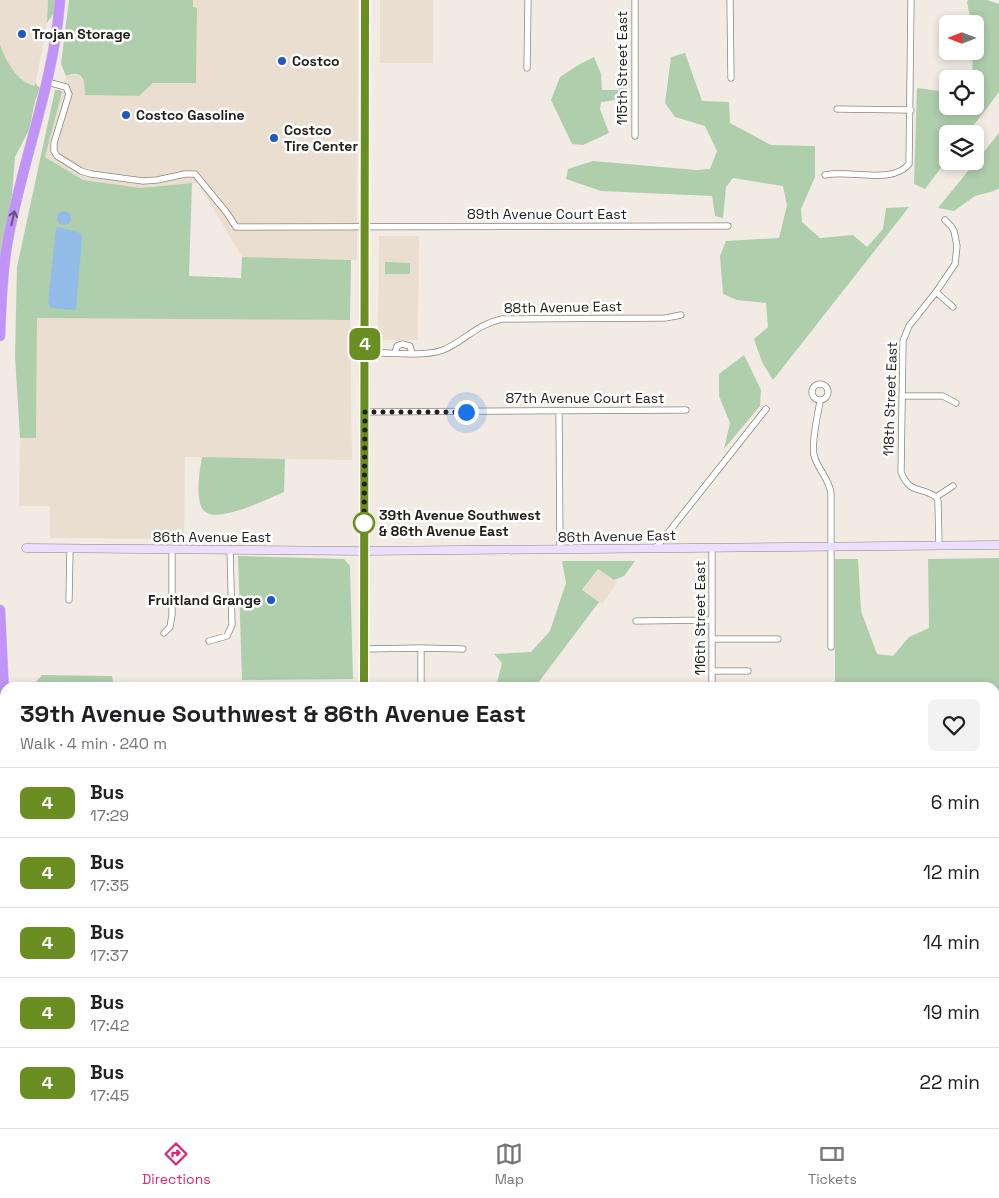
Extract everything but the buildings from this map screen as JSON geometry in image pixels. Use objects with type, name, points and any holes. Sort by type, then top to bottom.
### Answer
[{"type":"highway","points":[[0,336],[7,245],[48,82],[58,26],[60,0]]},
{"type":"highway","points":[[0,610],[3,682]]},
{"type":"street","points":[[364,682],[366,0]]},
{"type":"street","points":[[527,68],[528,0]]},
{"type":"street","name":"115th Street East","points":[[635,0],[635,136]]},
{"type":"street","points":[[730,0],[731,78]]},
{"type":"street","points":[[824,176],[848,173],[889,175],[899,172],[909,164],[911,0]]},
{"type":"street","name":"89th Avenue Court East","points":[[48,82],[65,86],[69,94],[55,140],[54,151],[58,157],[81,171],[94,175],[143,181],[195,174],[236,227],[728,226]]},
{"type":"street","points":[[836,109],[911,110]]},
{"type":"street","name":"118th Street East","points":[[936,497],[912,488],[901,472],[903,342],[909,326],[954,268],[957,259],[954,231],[945,220]]},
{"type":"street","points":[[936,292],[952,307]]},
{"type":"street","name":"88th Avenue East","points":[[365,352],[412,353],[442,350],[478,328],[502,319],[666,318],[681,316]]},
{"type":"street","points":[[395,353],[397,346],[402,344],[410,346],[412,353]]},
{"type":"street","points":[[902,396],[943,396],[956,403]]},
{"type":"street","points":[[820,401],[813,448],[815,458],[831,489],[832,647]]},
{"type":"street","points":[[656,548],[766,409]]},
{"type":"street","name":"87th Avenue Court East","points":[[365,412],[686,410]]},
{"type":"street","points":[[559,411],[560,549]]},
{"type":"street","points":[[939,546],[938,501],[936,497],[954,486]]},
{"type":"street","name":"86th Avenue East","points":[[26,548],[364,551],[999,545]]},
{"type":"street","points":[[70,548],[70,600]]},
{"type":"street","name":"116th Street East","points":[[712,548],[712,682]]},
{"type":"street","points":[[164,633],[170,627],[172,615],[172,549]]},
{"type":"street","points":[[209,640],[227,636],[232,625],[230,549]]},
{"type":"street","points":[[636,621],[712,620]]},
{"type":"street","points":[[713,639],[778,639]]},
{"type":"street","points":[[364,649],[421,648],[463,650]]},
{"type":"street","points":[[421,648],[421,682]]},
{"type":"street","points":[[713,671],[748,671]]},
{"type":"shaded area","name":"Trojan Storage","points":[[0,0],[48,0],[47,23],[35,87],[13,72],[0,45]]},
{"type":"shaded area","points":[[193,0],[358,0],[357,260],[242,257],[198,183],[141,188],[83,180],[45,157],[66,76],[76,74],[81,76],[85,81],[85,95],[138,96],[153,83],[196,83],[197,8],[193,8]]},
{"type":"shaded area","points":[[380,0],[433,0],[433,63],[380,63]]},
{"type":"shaded area","points":[[379,236],[419,236],[418,340],[378,340]]},
{"type":"shaded area","points":[[37,318],[350,320],[352,460],[185,457],[184,539],[50,538],[50,506],[19,506],[20,438],[36,438]]},
{"type":"shaded area","points":[[598,569],[617,582],[602,604],[582,591]]},
{"type":"green space","points":[[48,0],[55,0],[54,13],[47,23]]},
{"type":"green space","points":[[69,0],[193,0],[193,7],[197,8],[196,83],[153,83],[139,96],[85,95],[84,81],[80,75],[72,74],[66,76],[61,64]]},
{"type":"green space","points":[[987,0],[999,4],[999,92],[984,112],[984,70],[973,70],[972,60],[984,60],[984,15],[969,15],[967,1]]},
{"type":"green space","points":[[0,45],[9,64],[17,75],[28,84],[35,86],[35,83],[40,88],[35,101],[29,130],[15,157],[12,195],[0,273]]},
{"type":"green space","points":[[685,53],[702,101],[729,102],[730,123],[771,145],[815,146],[815,177],[801,209],[802,222],[820,238],[853,235],[867,247],[883,229],[886,208],[909,207],[773,380],[762,362],[754,339],[768,327],[766,303],[737,300],[723,294],[720,256],[726,241],[779,238],[787,205],[783,186],[733,178],[726,187],[723,218],[715,216],[712,196],[601,191],[566,179],[568,169],[593,161],[696,170],[710,169],[717,151],[705,126],[675,117],[665,103],[671,57]]},
{"type":"green space","points":[[594,57],[601,74],[602,90],[619,90],[620,82],[627,81],[627,98],[601,102],[600,109],[609,133],[583,145],[572,144],[551,100],[560,77]]},
{"type":"green space","points":[[917,88],[939,91],[939,115],[981,115],[974,125],[939,125],[939,170],[925,189],[914,184]]},
{"type":"green space","points":[[55,90],[62,92],[45,157],[83,180],[141,188],[192,183],[189,276],[241,278],[242,257],[351,260],[350,320],[37,318],[36,438],[20,438],[15,356],[17,267]]},
{"type":"green space","points":[[999,133],[999,188],[975,196],[954,211],[938,208],[969,170],[984,170],[984,151]]},
{"type":"green space","points":[[385,262],[410,263],[410,274],[385,274]]},
{"type":"green space","points":[[744,355],[761,390],[760,406],[724,449],[730,423],[719,396],[719,374]]},
{"type":"green space","points":[[202,457],[285,459],[284,492],[234,512],[214,515],[207,513],[200,503],[199,495]]},
{"type":"green space","points":[[238,556],[344,559],[350,566],[353,679],[242,680]]},
{"type":"green space","points":[[999,558],[999,682],[835,682],[835,559],[858,559],[861,611],[877,654],[893,656],[909,637],[929,628],[928,559]]},
{"type":"green space","points":[[562,561],[635,561],[624,576],[614,580],[598,569],[582,590],[599,602],[539,682],[497,682],[502,663],[494,654],[531,652],[550,631],[566,583]]},
{"type":"green space","points":[[42,675],[112,676],[113,682],[36,682]]},
{"type":"water","points":[[64,211],[69,213],[71,218],[69,223],[64,225],[59,223],[57,218],[59,213]]},
{"type":"water","points":[[56,228],[80,233],[82,237],[76,309],[74,310],[51,308],[48,303]]},
{"type":"bus line","name":"4","points":[[364,682],[365,0]]},
{"type":"place","name":"Trojan Storage","points":[[22,34]]},
{"type":"place","name":"Costco","points":[[282,61]]},
{"type":"place","name":"Costco Gasoline","points":[[126,115]]},
{"type":"place","name":"Costco Tire Center","points":[[274,138]]},
{"type":"place","name":"39th Avenue Southwest & 86th Avenue East","points":[[364,523]]},
{"type":"place","name":"Fruitland Grange","points":[[271,600]]},
{"type":"route","points":[[364,523],[364,526],[365,412],[466,412]]}]
